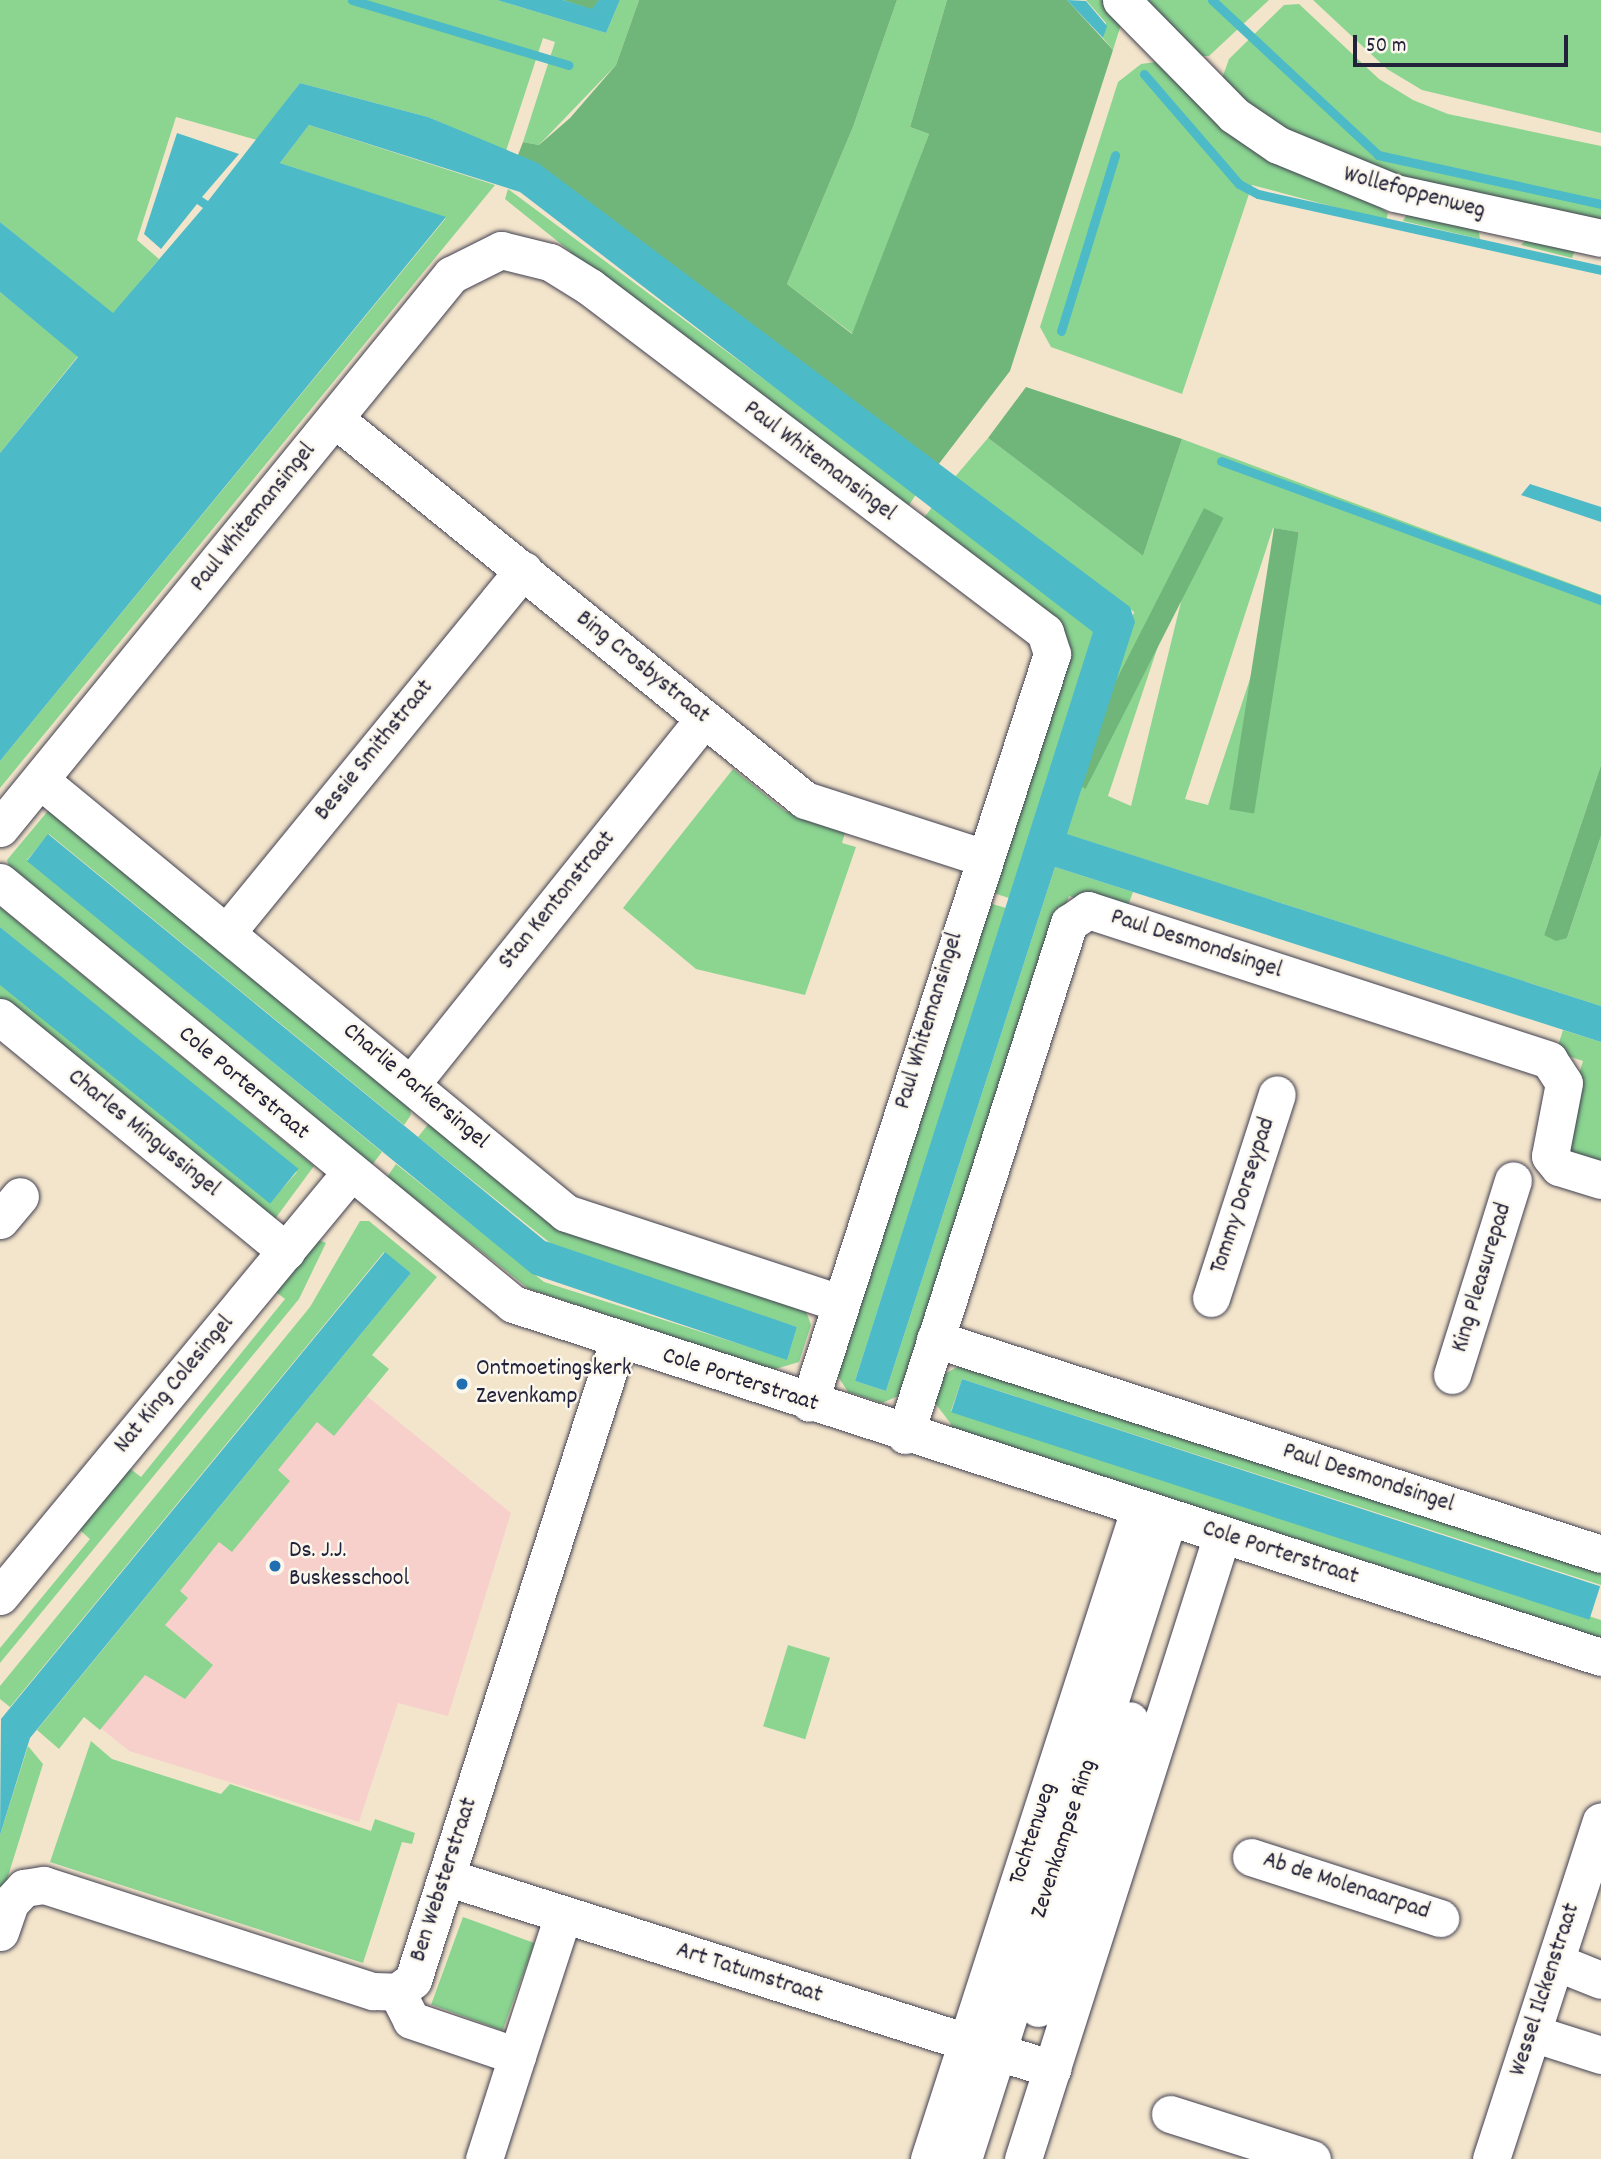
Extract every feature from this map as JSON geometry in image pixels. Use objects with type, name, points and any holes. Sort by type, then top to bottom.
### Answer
[{"type":"street","name":"Wollefoppenweg","points":[[1121,0],[1234,115],[1319,166],[1395,193],[1601,238]]},
{"type":"street","name":"Paul Whitemansingel","points":[[0,828],[335,419],[469,261],[501,250],[524,252],[590,287],[1045,632],[1052,654],[981,857],[809,1404]]},
{"type":"street","name":"Bing Crosbystraat","points":[[335,419],[805,800],[981,857]]},
{"type":"street","name":"Bessie Smithstraat","points":[[227,932],[523,570]]},
{"type":"street","name":"Stan Kentonstraat","points":[[412,1083],[704,719]]},
{"type":"street","name":"Charlie Parkersingel","points":[[40,780],[412,1083],[566,1213],[839,1303]]},
{"type":"street","name":"Cole Porterstraat","points":[[0,882],[350,1173],[513,1304],[618,1342],[809,1404],[1601,1657]]},
{"type":"street","name":"Paul Desmondsingel","points":[[905,1435],[1069,923],[1088,910],[1549,1060],[1564,1083],[1550,1156],[1559,1167],[1601,1180]]},
{"type":"street","name":"Charles Mingussingel","points":[[0,1017],[286,1251]]},
{"type":"street","name":"Tommy Dorseypad","points":[[1211,1298],[1277,1094]]},
{"type":"street","name":"Nat King Colesingel","points":[[0,1596],[350,1173]]},
{"type":"street","name":"King Pleasurepad","points":[[1452,1375],[1513,1180]]},
{"type":"street","name":"Paul Desmondsingel","points":[[935,1339],[1601,1554]]},
{"type":"street","name":"Ben Websterstraat","points":[[0,1932],[10,1903],[24,1888],[44,1885],[373,1991],[397,1992],[413,1980],[618,1342]]},
{"type":"street","name":"Tochtenweg","points":[[929,2159],[1010,2056],[1180,1522]]},
{"type":"street","name":"Zevenkampse Ring","points":[[990,2159],[1010,2056],[1180,1522]]},
{"type":"street","name":"Wessel Ilckenstraat","points":[[1491,2159],[1601,1821]]},
{"type":"street","name":"Ab de Molenaarpad","points":[[1251,1857],[1440,1918]]},
{"type":"street","name":"Art Tatumstraat","points":[[446,1877],[1010,2056]]},
{"type":"street","points":[[484,2159],[563,1915]]},
{"type":"street","points":[[1556,1962],[1601,1980]]},
{"type":"street","points":[[397,1992],[411,2020],[517,2056]]},
{"type":"street","points":[[1532,2033],[1601,2055]]},
{"type":"street","name":"Tochtenweg","points":[[1010,2056],[1023,2159]]},
{"type":"street","name":"Zevenkampse Ring","points":[[963,2159],[1010,2056]]},
{"type":"street","points":[[1170,2114],[1312,2159]]},
{"type":"shaded area","points":[[341,1375],[511,1513],[448,1716],[398,1703],[359,1822],[129,1751],[70,1703]]},
{"type":"green space","points":[[0,0],[497,0],[606,33],[620,0],[639,0],[616,65],[539,145],[523,142],[555,42],[543,38],[506,151],[428,117],[300,83],[257,140],[176,117],[137,240],[159,259],[113,314],[0,222]]},
{"type":"green space","points":[[563,0],[599,0],[593,10]]},
{"type":"green space","points":[[639,0],[897,0],[853,127],[787,284],[852,334],[929,134],[910,127],[947,0],[1067,0],[1113,50],[1010,371],[938,465],[518,155],[523,142],[539,145],[570,118],[616,65]]},
{"type":"green space","points":[[897,0],[947,0],[910,127],[929,134],[853,334],[787,284],[853,127]]},
{"type":"green space","points":[[1086,0],[1106,0],[1123,18],[1113,50],[1103,38],[1106,23]]},
{"type":"green space","points":[[1139,0],[1269,0],[1209,56],[1198,56]]},
{"type":"green space","points":[[1313,0],[1601,0],[1601,133],[1422,90],[1387,69]]},
{"type":"green space","points":[[1299,4],[1379,79],[1413,100],[1448,114],[1601,146],[1601,225],[1428,187],[1306,144],[1220,84],[1229,59],[1284,5]]},
{"type":"green space","points":[[1163,61],[1388,213],[1386,221],[1252,185],[1182,394],[1051,347],[1040,327],[1118,82],[1141,64]]},
{"type":"green space","points":[[309,125],[495,185],[0,788],[0,761],[446,218],[280,163]]},
{"type":"green space","points":[[508,189],[917,493],[907,508],[567,258],[571,252],[505,199]]},
{"type":"green space","points":[[1407,214],[1477,221],[1480,239],[1403,221]]},
{"type":"green space","points":[[1532,234],[1575,250],[1572,258],[1521,245]]},
{"type":"green space","points":[[0,292],[78,356],[0,453]]},
{"type":"green space","points":[[1026,387],[1182,439],[1143,556],[988,438]]},
{"type":"green space","points":[[988,438],[1143,556],[1182,439],[1601,595],[1601,765],[1544,935],[1567,938],[1601,836],[1601,1006],[1066,834],[1134,612],[954,478]],"holes":[[[1204,508],[1131,806],[1108,796]],[[1273,528],[1299,532],[1208,805],[1185,799]]]},
{"type":"green space","points":[[933,506],[1094,632],[1009,898],[984,890],[1058,658],[923,519]]},
{"type":"green space","points":[[1204,508],[1224,518],[1086,789],[1066,779]]},
{"type":"green space","points":[[1274,528],[1299,532],[1254,813],[1229,809]]},
{"type":"green space","points":[[1601,765],[1601,836],[1567,938],[1556,941],[1544,935]]},
{"type":"green space","points":[[733,769],[785,811],[845,833],[842,843],[856,847],[805,995],[696,969],[623,908]]},
{"type":"green space","points":[[52,806],[409,1104],[411,1115],[404,1125],[49,834],[27,860],[382,1152],[372,1165],[9,867],[7,860]]},
{"type":"green space","points":[[1055,867],[1133,892],[1125,914],[1069,896],[910,1391],[882,1403],[848,1392],[837,1375],[989,903],[1006,908],[855,1381],[886,1391]]},
{"type":"green space","points":[[0,907],[314,1166],[272,1223],[0,1002],[0,972],[274,1198],[297,1172],[0,927]]},
{"type":"green space","points":[[1563,1030],[1601,1042],[1601,1171],[1565,1149],[1562,1128],[1583,1061],[1556,1052]]},
{"type":"green space","points":[[430,1122],[561,1219],[806,1311],[811,1325],[799,1362],[772,1370],[529,1289],[387,1177],[396,1164],[544,1282],[787,1359],[797,1327],[559,1250],[418,1137]]},
{"type":"green space","points":[[360,1221],[369,1221],[437,1277],[372,1355],[389,1369],[334,1436],[317,1422],[278,1470],[290,1481],[232,1552],[219,1542],[180,1591],[188,1598],[165,1625],[213,1665],[185,1699],[145,1675],[100,1730],[84,1717],[59,1749],[37,1730],[411,1273],[384,1252],[10,1707],[0,1699],[0,1686],[310,1307]]},
{"type":"green space","points":[[319,1240],[326,1243],[299,1299],[0,1663],[0,1648],[90,1539],[74,1525],[124,1464],[141,1477],[285,1299],[276,1292]]},
{"type":"green space","points":[[959,1366],[1601,1562],[1601,1585],[962,1379],[951,1411],[1601,1620],[1601,1643],[949,1433],[951,1424],[935,1403],[943,1375]]},
{"type":"green space","points":[[788,1645],[830,1658],[805,1739],[763,1726]]},
{"type":"green space","points":[[91,1741],[112,1759],[221,1794],[230,1784],[371,1831],[375,1819],[415,1833],[412,1844],[402,1842],[363,1963],[50,1862]]},
{"type":"green space","points":[[28,1746],[43,1764],[0,1902],[0,1835]]},
{"type":"green space","points":[[463,1917],[534,1943],[503,2030],[431,2004]]},
{"type":"water","points":[[497,0],[563,0],[592,9],[599,0],[620,0],[606,33]]},
{"type":"water","points":[[1067,0],[1086,1],[1107,26],[1103,38]]},
{"type":"water","points":[[300,83],[428,117],[538,163],[1130,607],[1135,622],[1067,834],[1601,1006],[1601,1042],[1055,867],[886,1391],[855,1381],[1093,632],[520,192],[309,125],[280,163],[446,217],[0,761],[0,453],[78,357],[0,292],[0,222],[113,313],[203,208],[197,204],[161,249],[144,234],[177,133],[239,154],[202,197],[208,201]]},
{"type":"water","points":[[1530,484],[1601,507],[1601,522],[1521,495]]},
{"type":"water","points":[[48,834],[545,1241],[797,1327],[787,1360],[532,1274],[27,861]]},
{"type":"water","points":[[0,927],[298,1169],[270,1204],[0,985]]},
{"type":"water","points":[[385,1252],[411,1273],[30,1738],[0,1835],[1,1719]]},
{"type":"water","points":[[962,1379],[1600,1586],[1589,1620],[951,1412]]},
{"type":"waterway","points":[[352,0],[568,65]]},
{"type":"waterway","points":[[1212,0],[1378,155],[1601,204]]},
{"type":"waterway","points":[[1144,74],[1239,184],[1258,194],[1601,270]]},
{"type":"waterway","points":[[1061,331],[1115,155]]},
{"type":"waterway","points":[[1221,461],[1601,600]]},
{"type":"place","name":"Ontmoetingskerk Zevenkamp","points":[[462,1384]]},
{"type":"place","name":"Ds. J.J. Buskesschool","points":[[275,1566]]}]
